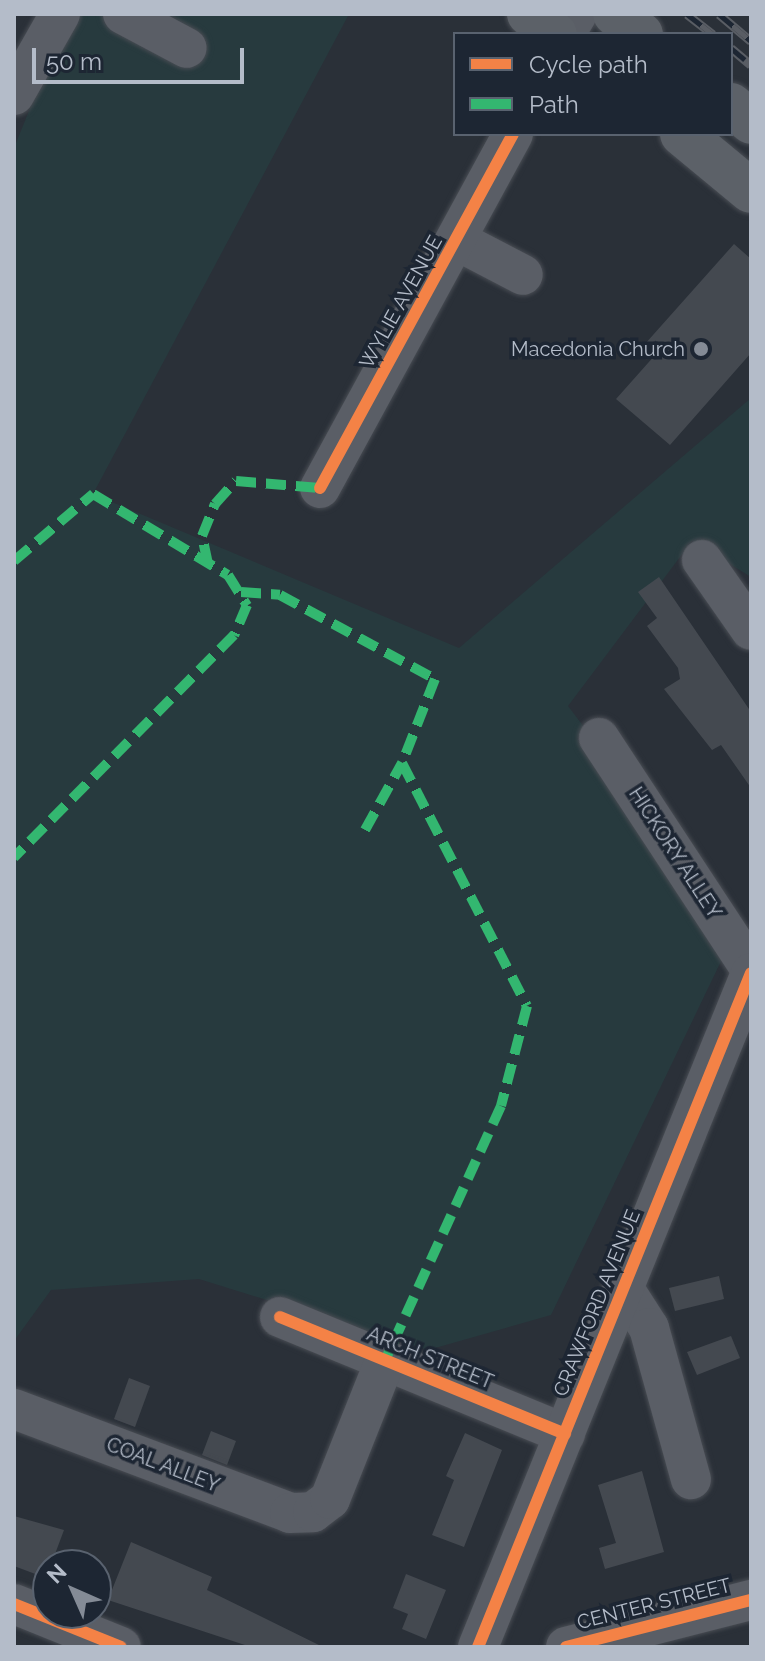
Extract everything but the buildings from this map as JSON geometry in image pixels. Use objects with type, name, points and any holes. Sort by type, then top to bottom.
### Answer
[{"type":"main road","points":[[529,14],[552,32]]},
{"type":"main road","points":[[615,14],[638,32]]},
{"type":"main road","points":[[733,107],[751,122]]},
{"type":"main road","points":[[684,136],[751,191]]},
{"type":"street","points":[[14,95],[60,14]]},
{"type":"street","points":[[123,14],[187,48]]},
{"type":"street","points":[[566,32],[577,14]]},
{"type":"street","name":"WYLIE AVENUE","points":[[320,488],[458,241],[512,136]]},
{"type":"street","points":[[458,241],[523,275]]},
{"type":"street","points":[[702,560],[751,630]]},
{"type":"street","name":"HICKORY ALLEY","points":[[599,738],[751,971]]},
{"type":"street","name":"CRAWFORD AVENUE","points":[[478,1647],[751,971]]},
{"type":"street","points":[[624,1289],[649,1328],[691,1479]]},
{"type":"street","name":"ARCH STREET","points":[[280,1317],[565,1434]]},
{"type":"street","name":"COAL ALLEY","points":[[14,1409],[290,1513],[313,1512],[330,1499],[385,1361]]},
{"type":"street","name":"CENTER STREET","points":[[566,1647],[751,1600]]},
{"type":"street","points":[[14,1604],[121,1647]]},
{"type":"green space","points":[[68,14],[349,14],[93,494],[459,648],[751,398],[751,577],[692,541],[568,706],[737,928],[551,1315],[428,1350],[199,1279],[51,1290],[14,1341],[14,148]]},
{"type":"railway","points":[[687,14],[710,32]]},
{"type":"railway","points":[[719,14],[751,41]]},
{"type":"railway","points":[[733,50],[751,65]]},
{"type":"marked path","points":[[208,564],[202,536],[215,504],[236,481],[320,488]]},
{"type":"marked path","points":[[14,561],[93,494],[228,575],[247,605],[234,635],[14,857]]},
{"type":"marked path","points":[[241,592],[280,595],[435,679],[402,763],[527,1006],[501,1106],[385,1361]]},
{"type":"marked path","points":[[365,830],[402,763]]},
{"type":"cycle path","points":[[320,488],[512,136]]},
{"type":"cycle path","points":[[478,1647],[751,973]]},
{"type":"cycle path","points":[[280,1317],[565,1434]]},
{"type":"cycle path","points":[[566,1647],[751,1600]]},
{"type":"cycle path","points":[[14,1604],[121,1647]]},
{"type":"place","name":"Macedonia Church","points":[[701,349]]}]
